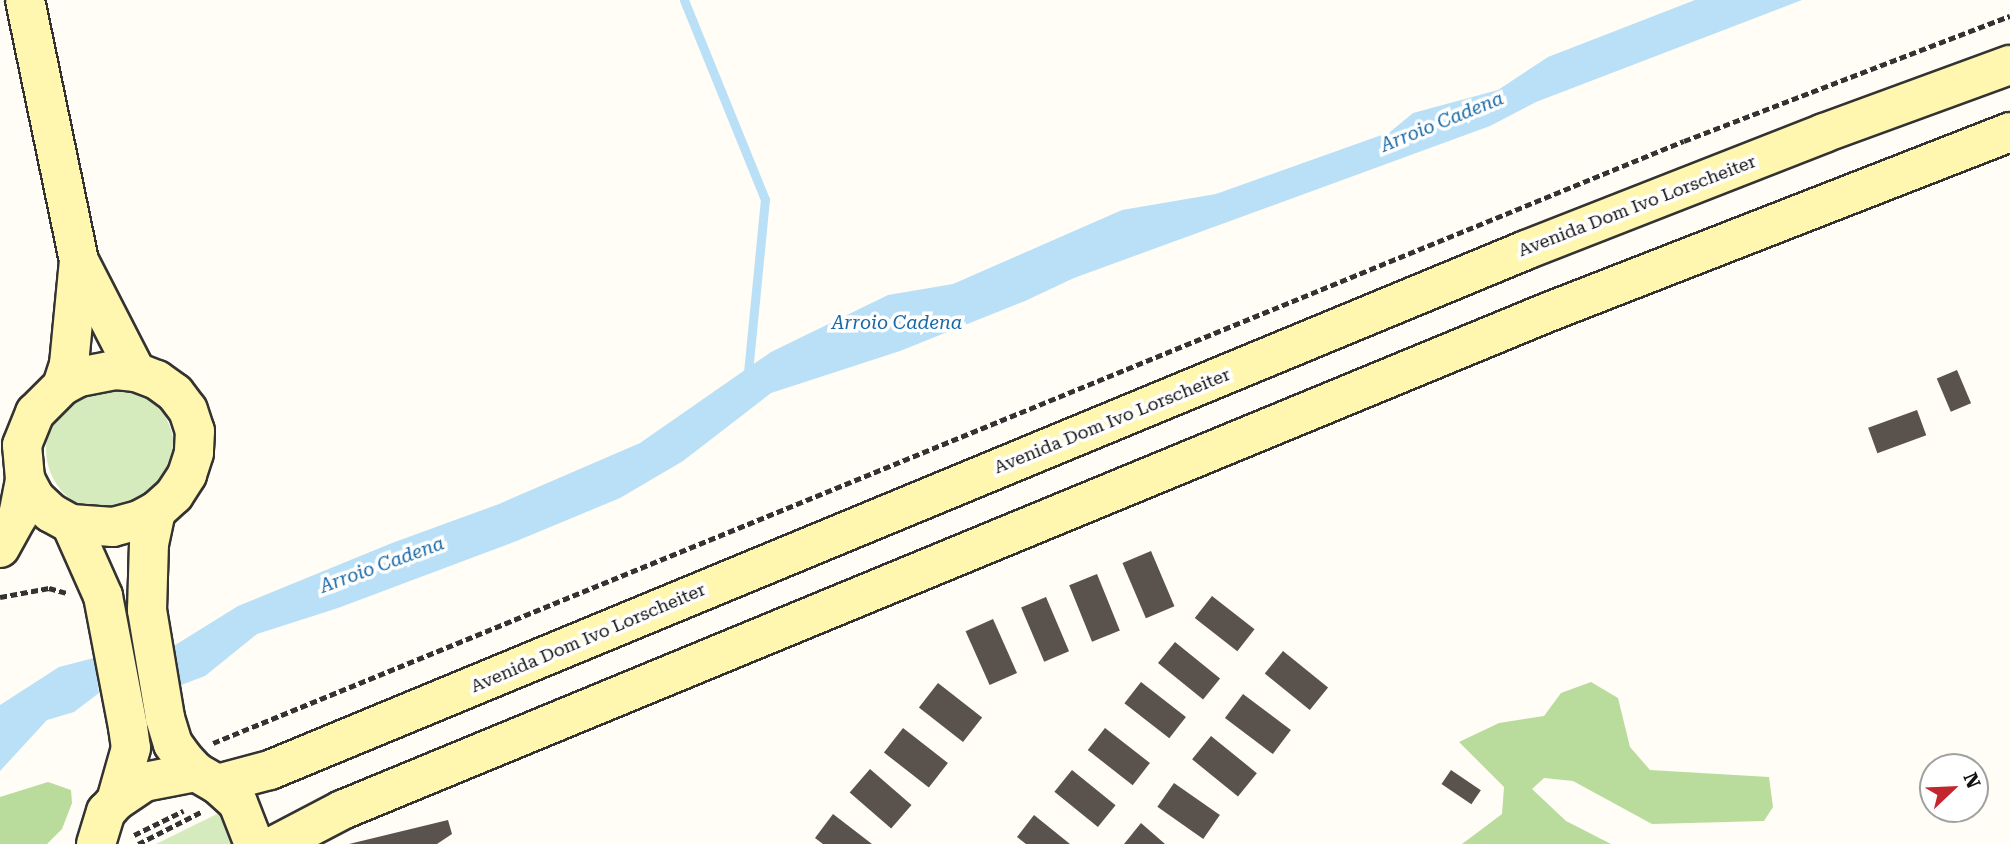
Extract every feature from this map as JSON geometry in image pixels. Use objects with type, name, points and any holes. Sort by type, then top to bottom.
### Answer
[{"type":"main road","points":[[25,0],[79,261],[136,372]]},
{"type":"main road","name":"Avenida Dom Ivo Lorscheiter","points":[[116,801],[144,782],[205,786],[270,770],[1538,244],[1824,133],[2010,65]]},
{"type":"main road","points":[[277,844],[342,810],[1546,313],[2010,132]]},
{"type":"main road","points":[[62,386],[69,364],[79,261]]},
{"type":"main road","points":[[0,548],[18,516],[25,479],[22,445],[35,413],[62,386],[97,372],[136,372],[157,380],[175,393],[188,410],[195,431],[194,453],[187,475],[174,495],[139,520],[113,527],[71,524],[51,513],[35,498],[25,479]]},
{"type":"main road","points":[[156,510],[149,543],[147,610],[165,718],[173,744],[205,786],[238,803],[254,844]]},
{"type":"main road","points":[[71,524],[99,586],[108,618],[131,748],[116,801],[106,812],[109,842]]},
{"type":"path","points":[[109,842],[201,802],[212,743],[1684,141],[2010,16]]},
{"type":"path","points":[[138,844],[205,786]]},
{"type":"green space","points":[[110,385],[135,390],[155,404],[169,424],[174,449],[169,474],[155,494],[135,508],[110,513],[85,508],[65,494],[51,474],[46,449],[51,424],[65,404],[85,390]]},
{"type":"green space","points":[[1591,682],[1618,698],[1630,747],[1650,770],[1769,777],[1773,807],[1764,821],[1652,824],[1573,781],[1544,778],[1532,789],[1566,821],[1611,844],[1462,844],[1502,814],[1504,787],[1459,742],[1499,723],[1544,716],[1561,693]]},
{"type":"green space","points":[[48,782],[71,790],[72,803],[62,829],[47,844],[0,844],[0,797]]},
{"type":"green space","points":[[221,812],[236,844],[156,844]]},
{"type":"water","name":"Arroio Cadena","points":[[1695,0],[1802,0],[1536,102],[1490,126],[1074,278],[1025,301],[900,351],[771,393],[683,461],[620,498],[519,540],[338,608],[257,634],[205,676],[181,685],[172,647],[238,606],[392,543],[499,504],[640,443],[771,352],[888,295],[953,284],[1122,210],[1216,194],[1390,132],[1413,113],[1498,90],[1548,57]]},
{"type":"water","points":[[94,658],[99,693],[74,712],[47,720],[0,771],[0,705],[59,667]]},
{"type":"building","points":[[1957,370],[1971,403],[1951,412],[1937,379]]},
{"type":"building","points":[[1917,410],[1926,435],[1877,453],[1868,428]]},
{"type":"building","points":[[1151,551],[1174,606],[1146,618],[1122,563]]},
{"type":"building","points":[[1097,574],[1120,631],[1092,642],[1069,585]]},
{"type":"building","points":[[1212,596],[1255,629],[1237,651],[1195,618]]},
{"type":"building","points":[[1046,597],[1069,651],[1044,662],[1021,608]]},
{"type":"building","points":[[993,619],[1017,673],[990,685],[966,631]]},
{"type":"building","points":[[1175,642],[1220,679],[1203,699],[1158,663]]},
{"type":"building","points":[[1283,651],[1328,688],[1310,710],[1265,674]]},
{"type":"building","points":[[1141,682],[1186,717],[1169,738],[1124,703]]},
{"type":"building","points":[[938,683],[982,717],[963,742],[919,707]]},
{"type":"building","points":[[1243,694],[1291,730],[1273,754],[1225,718]]},
{"type":"building","points":[[903,728],[948,763],[929,788],[884,752]]},
{"type":"building","points":[[1105,728],[1150,763],[1133,785],[1088,750]]},
{"type":"building","points":[[1211,736],[1257,773],[1238,796],[1192,759]]},
{"type":"building","points":[[870,769],[912,805],[891,828],[850,792]]},
{"type":"building","points":[[1072,770],[1116,805],[1098,827],[1054,792]]},
{"type":"building","points":[[1451,770],[1481,790],[1471,804],[1441,784]]},
{"type":"building","points":[[1174,783],[1220,815],[1203,839],[1157,807]]},
{"type":"building","points":[[833,814],[872,844],[823,844],[815,838]]},
{"type":"building","points":[[1034,815],[1070,844],[1026,844],[1017,837]]},
{"type":"building","points":[[448,820],[452,834],[437,844],[349,844]]},
{"type":"building","points":[[1141,823],[1165,844],[1124,844]]},
{"type":"waterway","points":[[684,0],[765,199],[747,381]]}]
